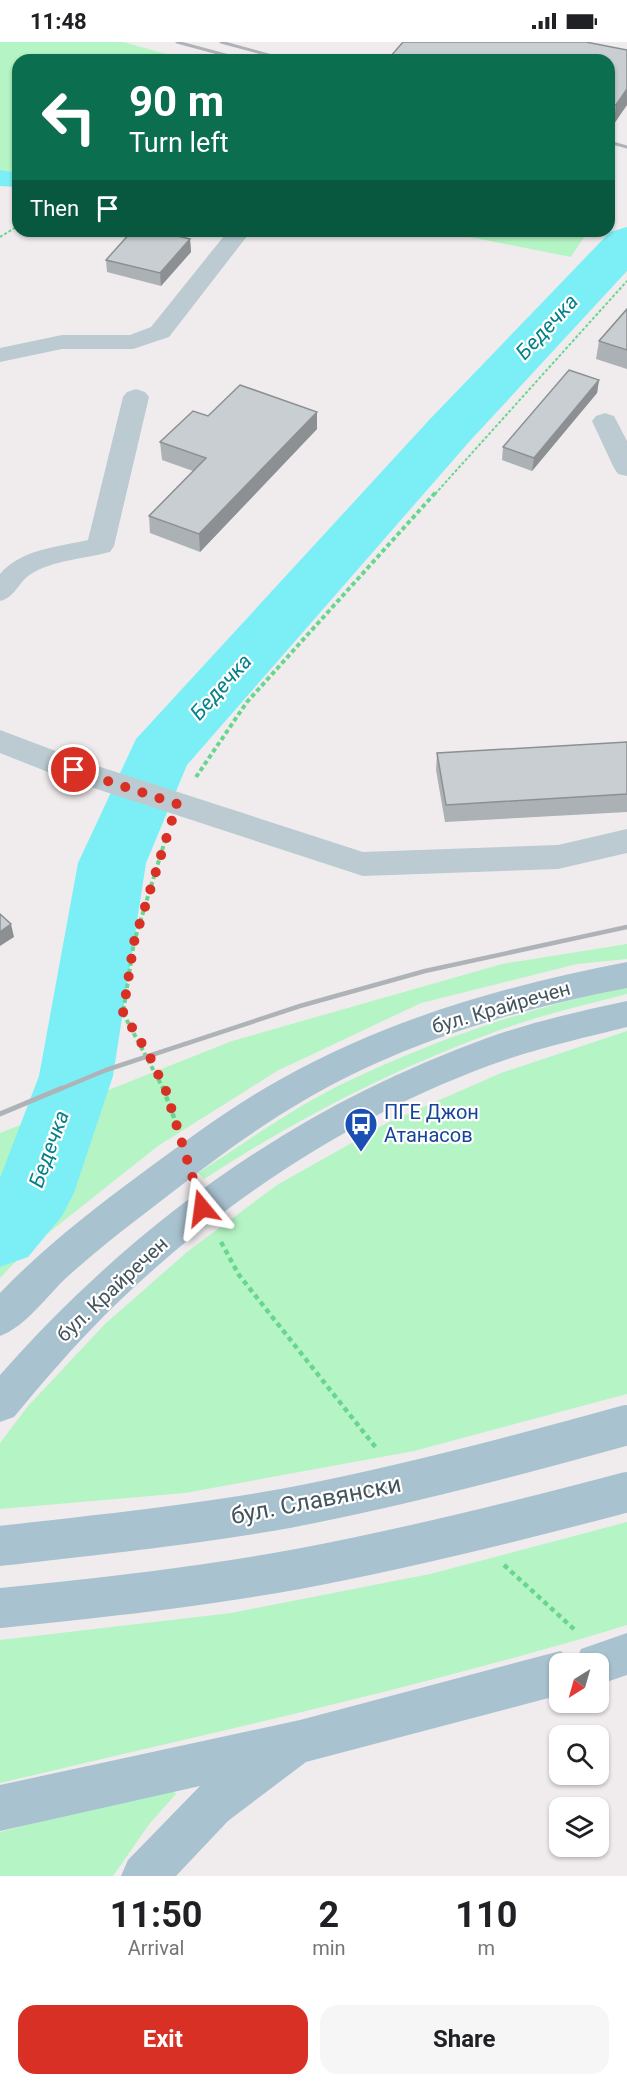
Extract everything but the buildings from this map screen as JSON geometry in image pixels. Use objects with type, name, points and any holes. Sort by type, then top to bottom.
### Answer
[{"type":"main road","name":"бул. Крайречен","points":[[0,1319],[26,1290],[100,1226],[188,1159],[292,1089],[377,1046],[480,1010],[562,987],[627,975]]},
{"type":"main road","name":"бул. Крайречен","points":[[0,1404],[83,1311],[202,1208],[276,1157],[375,1099],[454,1066],[541,1034],[627,1014]]},
{"type":"main road","name":"бул. Славянски","points":[[0,1546],[137,1531],[251,1514],[483,1465],[627,1425]]},
{"type":"main road","points":[[0,1608],[117,1596],[297,1569],[513,1522],[627,1492]]},
{"type":"main road","points":[[0,1808],[300,1742],[549,1676]]},
{"type":"main road","points":[[144,1876],[212,1805],[300,1742]]},
{"type":"lane","points":[[0,355],[62,342],[133,342],[160,332],[235,237]]},
{"type":"lane","points":[[0,592],[20,568],[33,562],[100,546],[136,397]]},
{"type":"lane","points":[[605,421],[627,468]]},
{"type":"lane","points":[[0,741],[74,770],[363,864],[558,857],[627,841]]},
{"type":"path","points":[[188,1159],[166,1091],[149,1055],[123,1013],[134,942],[177,804],[247,702],[627,281]]},
{"type":"path","points":[[202,1208],[239,1275],[384,1456]]},
{"type":"path","points":[[496,1558],[610,1659]]},
{"type":"green space","points":[[0,42],[123,42],[166,54],[12,54],[12,178],[0,178]]},
{"type":"green space","points":[[470,237],[584,237],[571,257]]},
{"type":"green space","points":[[627,944],[627,959],[577,964],[421,1003],[277,1071],[158,1146],[28,1249],[0,1278],[0,1133],[232,1041],[502,964]]},
{"type":"green space","points":[[627,987],[627,994],[563,1010],[516,1025],[423,1061],[311,1115],[204,1179],[198,1173],[302,1106],[338,1086],[408,1054],[516,1016]]},
{"type":"green space","points":[[627,1031],[627,1394],[414,1451],[185,1493],[0,1509],[0,1443],[28,1406],[105,1324],[187,1252],[277,1185],[387,1123],[501,1073]]},
{"type":"green space","points":[[627,1522],[627,1625],[393,1689],[0,1783],[0,1640],[231,1613],[430,1574]]},
{"type":"green space","points":[[163,1789],[173,1790],[176,1794],[150,1823],[113,1876],[0,1876],[0,1832]]},
{"type":"waterway","points":[[0,178],[12,180]]},
{"type":"waterway","name":"Бедечка","points":[[0,1233],[35,1193],[76,1076],[112,863],[159,755],[450,430],[627,242]]},
{"type":"railway","points":[[177,42],[222,54]]},
{"type":"railway","points":[[221,42],[265,54]]},
{"type":"railway","points":[[615,144],[627,147]]},
{"type":"railway","points":[[58,1090],[106,1070],[300,1006],[425,971],[627,927]]},
{"type":"railway","points":[[0,1114],[62,1088]]},
{"type":"place","name":"ПГЕ Джон Атанасов","points":[[361,1153]]},
{"type":"route","points":[[74,770],[177,804],[134,942],[123,1013],[149,1055],[166,1091],[202,1208]]}]
